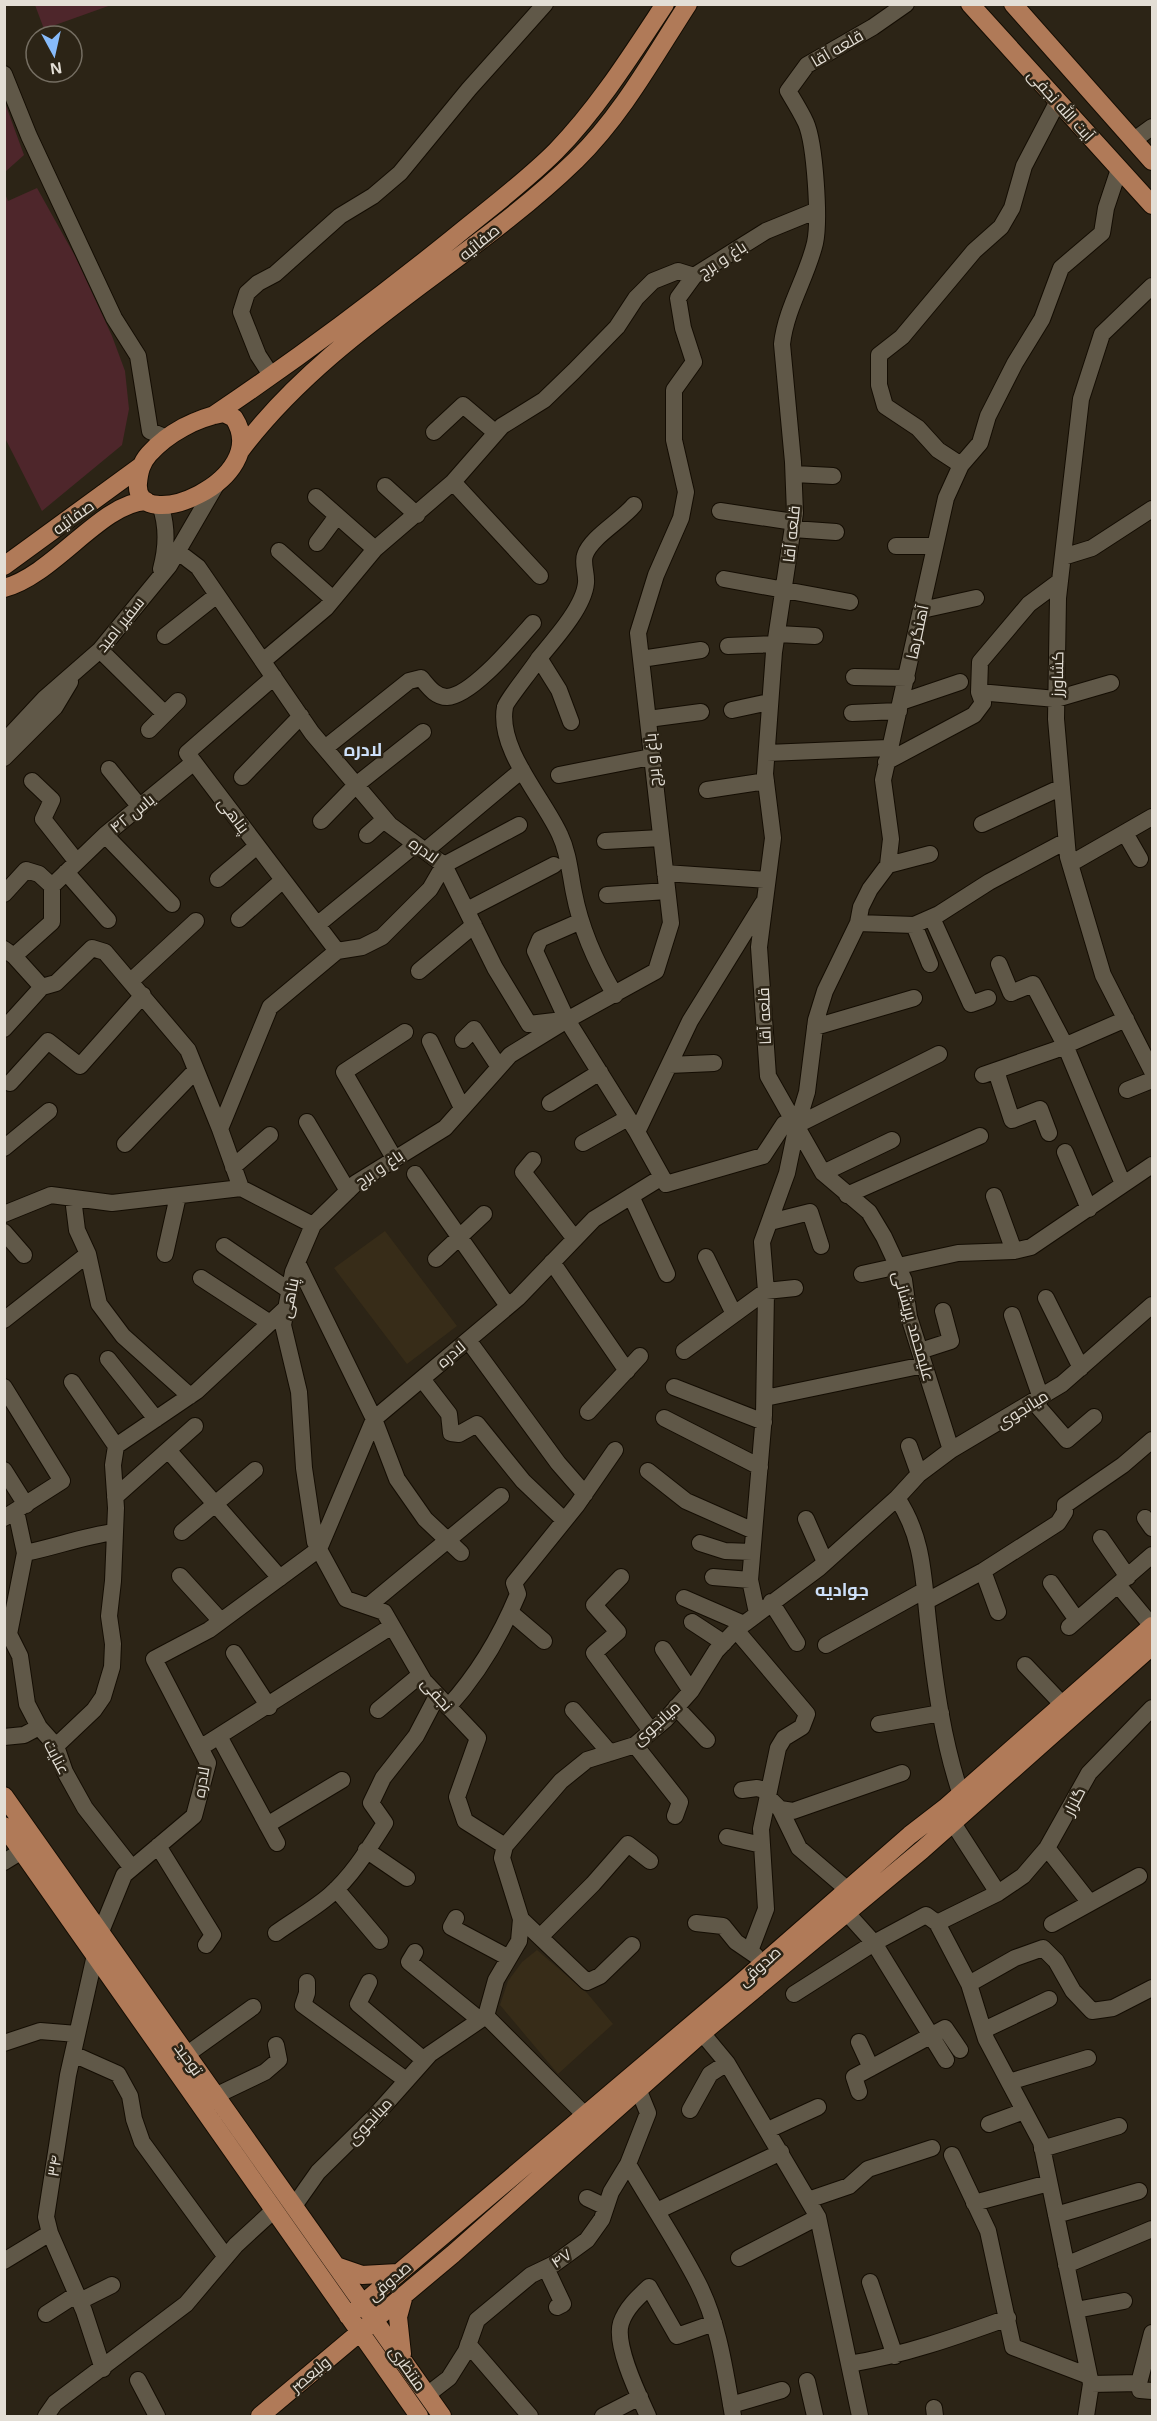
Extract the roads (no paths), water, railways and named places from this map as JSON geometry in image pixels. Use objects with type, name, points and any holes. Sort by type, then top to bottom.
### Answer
[{"type":"main road","name":"صفائیه","points":[[4,566],[141,466],[167,438],[188,425],[214,415],[350,320],[522,183],[558,149],[627,62],[665,4]]},
{"type":"main road","name":"صفائیه","points":[[4,588],[48,565],[115,512],[136,502],[153,503],[193,498],[219,480],[272,410],[324,361],[465,253],[576,160],[621,108],[688,4]]},
{"type":"main road","name":"آیت الله نجفی","points":[[970,4],[1152,205]]},
{"type":"main road","name":"آیت الله نجفی","points":[[1013,4],[1152,161]]},
{"type":"main road","points":[[1031,71],[1041,70],[1047,66],[1055,52]]},
{"type":"main road","points":[[1052,95],[1058,74],[1071,70]]},
{"type":"main road","points":[[453,238],[465,253]]},
{"type":"main road","points":[[250,390],[255,403],[265,410],[272,410]]},
{"type":"main road","points":[[214,415],[224,413],[234,418],[242,439],[240,451]]},
{"type":"main road","points":[[141,466],[137,489],[153,503]]},
{"type":"main road","name":"صدوقی","points":[[965,1802],[1064,1706],[1152,1626]]},
{"type":"main road","name":"صدوقی","points":[[360,2333],[639,2091],[702,2033],[847,1913],[965,1802],[1152,1646]]},
{"type":"main road","name":"توحید","points":[[4,1796],[94,1955],[360,2333]]},
{"type":"main road","name":"صدوقی","points":[[348,2316],[585,2115],[757,1956],[848,1890],[910,1835],[949,1816]]},
{"type":"main road","name":"توحید","points":[[4,1826],[22,1851],[51,1878],[100,1934],[375,2320]]},
{"type":"main road","points":[[458,2222],[471,2238]]},
{"type":"main road","points":[[335,2265],[362,2275],[398,2273]]},
{"type":"main road","points":[[404,2295],[398,2317],[398,2334],[404,2362]]},
{"type":"main road","name":"منتظری","points":[[375,2320],[442,2416]]},
{"type":"main road","name":"منتظری","points":[[360,2333],[419,2416]]},
{"type":"main road","name":"ولیعصر","points":[[260,2416],[360,2333]]},
{"type":"street","points":[[271,375],[258,355],[241,312],[247,293],[258,283],[276,274],[340,216],[373,196],[400,173],[470,88],[545,4]]},
{"type":"street","name":"قلعه آقا","points":[[797,1125],[779,1101],[768,1076],[759,946],[773,838],[766,781],[771,721],[769,702],[794,525],[794,474],[782,344],[783,327],[815,242],[813,166],[807,124],[788,91],[807,65],[873,27],[906,4]]},
{"type":"street","points":[[4,74],[29,136],[114,318],[138,356],[150,431],[167,438]]},
{"type":"street","points":[[961,465],[938,450],[918,428],[885,406],[879,385],[879,354],[902,337],[974,251],[1001,227],[1012,208],[1024,166],[1052,95]]},
{"type":"street","points":[[1134,140],[1152,127]]},
{"type":"street","name":"آهنگرها","points":[[888,865],[891,839],[883,780],[946,498],[961,465],[980,443],[988,416],[1015,363],[1042,319],[1061,268],[1102,233],[1106,208],[1119,169]]},
{"type":"street","name":"باغ و برج","points":[[313,1225],[348,1191],[394,1158],[445,1128],[510,1055],[567,1020],[656,971],[672,923],[660,838],[638,633],[656,575],[681,518],[686,492],[674,440],[674,390],[694,362],[682,328],[678,298],[694,276],[766,231],[815,211]]},
{"type":"street","points":[[263,661],[297,635],[333,599],[375,549],[453,482],[496,433],[516,416],[544,400],[574,371],[617,327],[636,298],[652,281],[678,271],[694,276]]},
{"type":"street","name":"کشاورز","points":[[1152,286],[1102,334],[1081,399],[1060,581],[1056,699],[1066,841],[1070,864],[1103,975],[1152,1071]]},
{"type":"street","points":[[434,432],[463,405],[496,433]]},
{"type":"street","points":[[794,474],[833,476]]},
{"type":"street","name":"سفیر امید","points":[[4,742],[45,698],[100,650],[160,574],[169,566],[219,480]]},
{"type":"street","points":[[453,482],[540,576]]},
{"type":"street","points":[[385,486],[417,515]]},
{"type":"street","points":[[316,496],[375,549]]},
{"type":"street","points":[[153,503],[165,523],[166,549],[160,574]]},
{"type":"street","points":[[615,995],[596,964],[581,921],[561,836],[516,759],[506,729],[505,705],[555,640],[581,598],[586,584],[585,555],[596,539],[625,516],[634,505]]},
{"type":"street","points":[[1063,557],[1092,549],[1152,509]]},
{"type":"street","points":[[720,511],[836,532]]},
{"type":"street","points":[[316,543],[337,516]]},
{"type":"street","points":[[896,546],[934,546]]},
{"type":"street","name":"لادره","points":[[177,551],[198,567],[301,716],[356,785],[385,819],[444,865],[495,968],[529,1024],[567,1020]]},
{"type":"street","points":[[279,551],[333,599]]},
{"type":"street","points":[[724,579],[784,592],[850,602]]},
{"type":"street","points":[[767,753],[887,755],[974,715],[982,704],[979,692],[980,662],[1029,604],[1060,581]]},
{"type":"street","points":[[165,636],[217,595]]},
{"type":"street","points":[[922,610],[976,598]]},
{"type":"street","points":[[325,748],[409,681],[421,678],[435,694],[448,697],[469,688],[493,667],[533,623]]},
{"type":"street","points":[[728,646],[815,636]]},
{"type":"street","points":[[100,650],[165,714]]},
{"type":"street","points":[[641,659],[701,650]]},
{"type":"street","points":[[539,658],[559,690],[571,722]]},
{"type":"street","name":"سفیر امید","points":[[4,758],[55,707],[77,672]]},
{"type":"street","points":[[194,762],[187,753],[274,677]]},
{"type":"street","points":[[854,677],[907,678]]},
{"type":"street","points":[[852,713],[900,707],[960,682]]},
{"type":"street","points":[[979,692],[1056,699],[1111,682]]},
{"type":"street","points":[[149,730],[178,700]]},
{"type":"street","points":[[732,710],[769,702]]},
{"type":"street","points":[[648,720],[701,712]]},
{"type":"street","points":[[242,777],[301,716]]},
{"type":"street","points":[[321,821],[356,785],[423,732]]},
{"type":"street","points":[[559,775],[651,757]]},
{"type":"street","name":"یاس ۴۲","points":[[52,886],[105,835],[194,762]]},
{"type":"street","name":"پناهی","points":[[194,762],[337,951]]},
{"type":"street","points":[[109,769],[140,807]]},
{"type":"street","points":[[317,925],[522,770]]},
{"type":"street","points":[[32,781],[52,800],[43,819],[108,920]]},
{"type":"street","points":[[707,790],[766,781]]},
{"type":"street","points":[[982,824],[1062,787]]},
{"type":"street","points":[[1070,864],[1152,817]]},
{"type":"street","points":[[367,835],[385,819]]},
{"type":"street","points":[[220,1130],[270,1007],[337,951],[362,947],[382,937],[430,889],[444,865],[519,825]]},
{"type":"street","points":[[1125,833],[1140,859]]},
{"type":"street","points":[[105,835],[172,904]]},
{"type":"street","points":[[605,841],[660,838]]},
{"type":"street","points":[[858,923],[914,925],[932,918],[989,882],[1066,841]]},
{"type":"street","points":[[218,879],[257,846]]},
{"type":"street","points":[[757,1613],[750,1580],[765,1398],[766,1291],[762,1242],[787,1173],[807,1092],[815,1027],[825,991],[858,923],[861,908],[870,889],[888,865],[930,854]]},
{"type":"street","points":[[418,971],[471,918],[554,865]]},
{"type":"street","points":[[4,894],[26,870],[39,874],[52,886],[52,922],[9,953],[42,987]]},
{"type":"street","points":[[665,873],[767,880]]},
{"type":"street","points":[[239,920],[283,880]]},
{"type":"street","points":[[607,896],[667,891]]},
{"type":"street","points":[[583,1143],[632,1125],[669,1065],[690,1021],[767,897]]},
{"type":"street","points":[[932,918],[971,1004],[988,998]]},
{"type":"street","points":[[131,981],[196,921]]},
{"type":"street","points":[[581,921],[540,939],[536,951],[567,1020],[666,1184],[763,1156],[784,1124],[797,1125],[939,1054]]},
{"type":"street","points":[[914,925],[930,964]]},
{"type":"street","points":[[4,1029],[42,987],[56,983],[92,948],[105,952],[188,1050],[241,1188]]},
{"type":"street","points":[[999,964],[1011,993],[1033,984],[1065,1045],[1123,1184]]},
{"type":"street","points":[[10,1083],[48,1041],[80,1066],[143,995]]},
{"type":"street","points":[[815,1027],[914,998]]},
{"type":"street","points":[[1049,1133],[1040,1109],[1012,1120],[989,1073],[1065,1045],[1126,1019]]},
{"type":"street","points":[[463,1040],[474,1029],[499,1067]]},
{"type":"street","points":[[394,1158],[344,1072],[405,1032]]},
{"type":"street","points":[[430,1041],[462,1108]]},
{"type":"street","points":[[669,1065],[714,1063]]},
{"type":"street","points":[[125,1144],[196,1070]]},
{"type":"street","points":[[550,1103],[600,1072]]},
{"type":"street","points":[[1127,1089],[1152,1080]]},
{"type":"street","points":[[4,1148],[49,1111]]},
{"type":"street","points":[[307,1122],[348,1191]]},
{"type":"street","name":"علیمحمد پریشانی","points":[[797,1125],[823,1173],[869,1212],[904,1280],[909,1317],[951,1450]]},
{"type":"street","points":[[233,1167],[270,1135]]},
{"type":"street","points":[[847,1195],[980,1136]]},
{"type":"street","points":[[823,1173],[892,1140]]},
{"type":"street","points":[[1065,1152],[1089,1209]]},
{"type":"street","points":[[533,1160],[523,1172],[575,1239]]},
{"type":"street","points":[[862,1274],[958,1253],[1014,1251],[1031,1246],[1152,1165]]},
{"type":"street","points":[[415,1174],[508,1306]]},
{"type":"street","name":"لادره","points":[[374,1419],[508,1306],[594,1219],[662,1177]]},
{"type":"street","points":[[4,1214],[51,1195],[112,1203],[241,1188],[313,1225]]},
{"type":"street","points":[[165,1254],[178,1196]]},
{"type":"street","points":[[632,1196],[667,1274]]},
{"type":"street","points":[[994,1196],[1014,1251]]},
{"type":"street","points":[[73,1198],[77,1230],[88,1254],[99,1304],[123,1336],[190,1396]]},
{"type":"street","points":[[770,1222],[810,1212],[821,1246]]},
{"type":"street","points":[[436,1258],[461,1238],[484,1214]]},
{"type":"street","name":"پناهی","points":[[313,1225],[297,1262],[283,1325],[299,1392],[304,1468],[315,1542],[319,1549]]},
{"type":"street","points":[[4,1232],[24,1255]]},
{"type":"street","points":[[224,1246],[290,1291]]},
{"type":"street","points":[[4,1320],[88,1254]]},
{"type":"street","points":[[705,1257],[734,1314]]},
{"type":"street","points":[[297,1262],[374,1419],[397,1479],[426,1519],[461,1552]]},
{"type":"street","points":[[552,1262],[627,1371]]},
{"type":"street","points":[[201,1278],[270,1323]]},
{"type":"street","points":[[684,1351],[766,1291],[795,1288]]},
{"type":"street","points":[[1046,1298],[1081,1368]]},
{"type":"street","name":"میانجوی","points":[[505,1846],[561,1781],[587,1760],[635,1745],[651,1731],[690,1691],[724,1643],[740,1627],[825,1562],[897,1498],[919,1474],[951,1450],[1038,1400],[1081,1368],[1152,1305]]},
{"type":"street","points":[[116,1446],[190,1396],[286,1308]]},
{"type":"street","points":[[765,1398],[922,1358],[951,1341],[943,1311]]},
{"type":"street","points":[[1012,1315],[1038,1400],[1067,1440],[1094,1417]]},
{"type":"street","points":[[468,1340],[551,1454],[585,1494]]},
{"type":"street","points":[[588,1412],[640,1356]]},
{"type":"street","points":[[108,1359],[156,1419]]},
{"type":"street","points":[[422,1379],[449,1414],[451,1433],[459,1434],[477,1424],[523,1481],[564,1520]]},
{"type":"street","points":[[56,1746],[94,1710],[103,1697],[112,1667],[113,1644],[109,1616],[113,1581],[115,1497],[113,1465],[116,1446],[72,1382]]},
{"type":"street","points":[[4,1387],[62,1481],[15,1511]]},
{"type":"street","points":[[674,1387],[764,1422]]},
{"type":"street","points":[[319,1549],[374,1419]]},
{"type":"street","points":[[664,1419],[760,1467]]},
{"type":"street","points":[[115,1497],[195,1426]]},
{"type":"street","points":[[826,1645],[926,1595],[983,1571],[1058,1523],[1065,1512],[1065,1505],[1152,1440]]},
{"type":"street","points":[[909,1446],[919,1474]]},
{"type":"street","points":[[168,1450],[280,1578]]},
{"type":"street","points":[[276,1933],[336,1889],[385,1823],[371,1803],[383,1778],[443,1702],[472,1681],[518,1594],[514,1583],[585,1494],[615,1450]]},
{"type":"street","points":[[4,1470],[25,1553],[7,1636]]},
{"type":"street","points":[[182,1532],[255,1470]]},
{"type":"street","points":[[648,1471],[686,1501],[754,1532]]},
{"type":"street","points":[[368,1606],[417,1567],[446,1539],[501,1496]]},
{"type":"street","points":[[897,1498],[916,1534],[941,1713],[951,1766],[965,1802]]},
{"type":"street","points":[[806,1520],[825,1562]]},
{"type":"street","points":[[25,1553],[57,1547],[91,1535],[114,1533]]},
{"type":"street","points":[[1101,1538],[1123,1581],[1152,1626]]},
{"type":"street","points":[[700,1543],[725,1551],[752,1552]]},
{"type":"street","name":"لادره","points":[[100,1934],[124,1875],[194,1816],[208,1763],[154,1659],[221,1621],[319,1549]]},
{"type":"street","name":"نجفی","points":[[319,1549],[346,1599],[384,1612],[420,1675],[478,1738],[457,1797],[465,1821],[505,1846]]},
{"type":"street","points":[[1051,1583],[1073,1624],[1152,1556]]},
{"type":"street","points":[[983,1571],[998,1612]]},
{"type":"street","points":[[180,1576],[221,1621]]},
{"type":"street","points":[[621,1577],[594,1605],[618,1632],[594,1653],[651,1731]]},
{"type":"street","points":[[713,1577],[750,1580]]},
{"type":"street","points":[[684,1598],[740,1627],[807,1714],[802,1727],[783,1738],[777,1748],[767,1794],[760,1829],[766,1909],[757,1956],[736,1942],[723,1926],[696,1923]]},
{"type":"street","points":[[771,1602],[797,1643]]},
{"type":"street","points":[[510,1612],[544,1641]]},
{"type":"street","points":[[692,1622],[724,1643]]},
{"type":"street","points":[[200,1748],[269,1707],[392,1626]]},
{"type":"street","name":"عنایت","points":[[7,1636],[20,1656],[27,1704],[39,1727],[56,1746],[65,1772],[85,1808],[132,1868]]},
{"type":"street","points":[[663,1649],[690,1691]]},
{"type":"street","points":[[234,1653],[269,1707]]},
{"type":"street","points":[[1025,1665],[1064,1706]]},
{"type":"street","points":[[378,1710],[420,1675]]},
{"type":"street","points":[[676,1707],[707,1740]]},
{"type":"street","name":"گلزار","points":[[937,1923],[998,1893],[1023,1876],[1047,1848],[1089,1773],[1152,1708]]},
{"type":"street","points":[[573,1710],[609,1753]]},
{"type":"street","points":[[879,1724],[941,1713]]},
{"type":"street","points":[[4,1737],[24,1735],[39,1727]]},
{"type":"street","points":[[220,1738],[277,1843]]},
{"type":"street","points":[[635,1745],[680,1802],[675,1816]]},
{"type":"street","points":[[780,1809],[793,1811],[902,1773]]},
{"type":"street","points":[[267,1825],[342,1780]]},
{"type":"street","points":[[742,1790],[757,1788],[767,1794],[780,1809],[798,1848],[848,1890]]},
{"type":"street","points":[[949,1816],[998,1893]]},
{"type":"street","points":[[727,1837],[762,1845]]},
{"type":"street","points":[[540,1937],[593,1884],[628,1844],[650,1862]]},
{"type":"street","points":[[158,1846],[213,1935],[206,1945]]},
{"type":"street","points":[[483,2018],[496,1980],[519,1941],[521,1918],[502,1858],[505,1846]]},
{"type":"street","points":[[1047,1848],[1090,1903]]},
{"type":"street","points":[[366,1850],[407,1878]]},
{"type":"street","points":[[4,1862],[22,1851]]},
{"type":"street","points":[[1052,1924],[1139,1876]]},
{"type":"street","points":[[336,1889],[380,1941]]},
{"type":"street","points":[[847,1913],[874,1943],[946,2060]]},
{"type":"street","points":[[794,1994],[874,1943],[926,1915],[937,1923],[969,1984],[984,2030],[1042,2149],[1090,2380],[1086,2416]]},
{"type":"street","points":[[456,1918],[451,1927],[509,1958]]},
{"type":"street","points":[[521,1918],[587,1982],[600,1976],[632,1945]]},
{"type":"street","points":[[969,1984],[1015,1958],[1043,1948],[1056,1961],[1072,1991],[1092,2011],[1113,2008],[1152,1988]]},
{"type":"street","points":[[415,1952],[409,1962],[483,2018],[585,2115]]},
{"type":"street","name":"۳۴","points":[[94,1955],[73,2054],[46,2217],[50,2233],[78,2298],[103,2369]]},
{"type":"street","points":[[307,1982],[307,1993],[303,2005],[406,2080]]},
{"type":"street","points":[[369,1982],[358,2004],[424,2060]]},
{"type":"street","points":[[984,2030],[1049,1999]]},
{"type":"street","points":[[186,2055],[253,2007]]},
{"type":"street","name":"میانجوی","points":[[294,2206],[318,2172],[375,2117],[424,2060],[483,2018]]},
{"type":"street","points":[[859,2092],[854,2077],[945,2028],[960,2050]]},
{"type":"street","points":[[4,2043],[40,2031],[77,2034]]},
{"type":"street","points":[[702,2033],[727,2063],[818,2217],[860,2416]]},
{"type":"street","points":[[859,2042],[871,2068]]},
{"type":"street","points":[[215,2096],[265,2072],[279,2060],[276,2045]]},
{"type":"street","points":[[73,2054],[118,2074],[130,2096],[134,2119],[142,2142],[226,2257]]},
{"type":"street","points":[[1008,2082],[1088,2058]]},
{"type":"street","points":[[690,2110],[710,2074],[727,2063]]},
{"type":"street","name":"۴۷","points":[[427,2395],[449,2378],[468,2344],[477,2320],[503,2296],[587,2240],[603,2219],[611,2192],[628,2164],[648,2113],[639,2091]]},
{"type":"street","points":[[768,2130],[818,2107]]},
{"type":"street","points":[[989,2124],[1024,2111]]},
{"type":"street","points":[[1042,2149],[1119,2126]]},
{"type":"street","points":[[808,2200],[849,2186],[868,2169],[932,2148]]},
{"type":"street","points":[[657,2211],[781,2152]]},
{"type":"street","points":[[952,2155],[988,2231],[1013,2347],[1090,2380],[1146,2387],[1152,2334]]},
{"type":"street","points":[[628,2164],[699,2283],[714,2323],[732,2411],[782,2390]]},
{"type":"street","points":[[974,2203],[1049,2183]]},
{"type":"street","points":[[1056,2215],[1139,2191]]},
{"type":"street","points":[[587,2198],[606,2207]]},
{"type":"street","points":[[46,2416],[56,2403],[186,2304],[226,2257],[273,2211]]},
{"type":"street","points":[[740,2258],[818,2217]]},
{"type":"street","points":[[1066,2265],[1152,2229]]},
{"type":"street","points":[[4,2261],[50,2233]]},
{"type":"street","points":[[546,2268],[563,2304],[556,2307]]},
{"type":"street","points":[[870,2282],[895,2356]]},
{"type":"street","points":[[46,2314],[112,2285]]},
{"type":"street","points":[[648,2416],[623,2351],[620,2325],[632,2303],[649,2287],[676,2336],[714,2323]]},
{"type":"street","points":[[1076,2310],[1124,2301]]},
{"type":"street","points":[[849,2364],[895,2356],[1008,2318]]},
{"type":"street","points":[[468,2344],[530,2416]]},
{"type":"street","points":[[138,2380],[157,2416]]},
{"type":"street","points":[[807,2380],[815,2416]]},
{"type":"street","points":[[603,2416],[640,2397]]},
{"type":"district","name":"لادره","points":[[363,750]]},
{"type":"district","name":"جوادیه","points":[[842,1590]]}]
